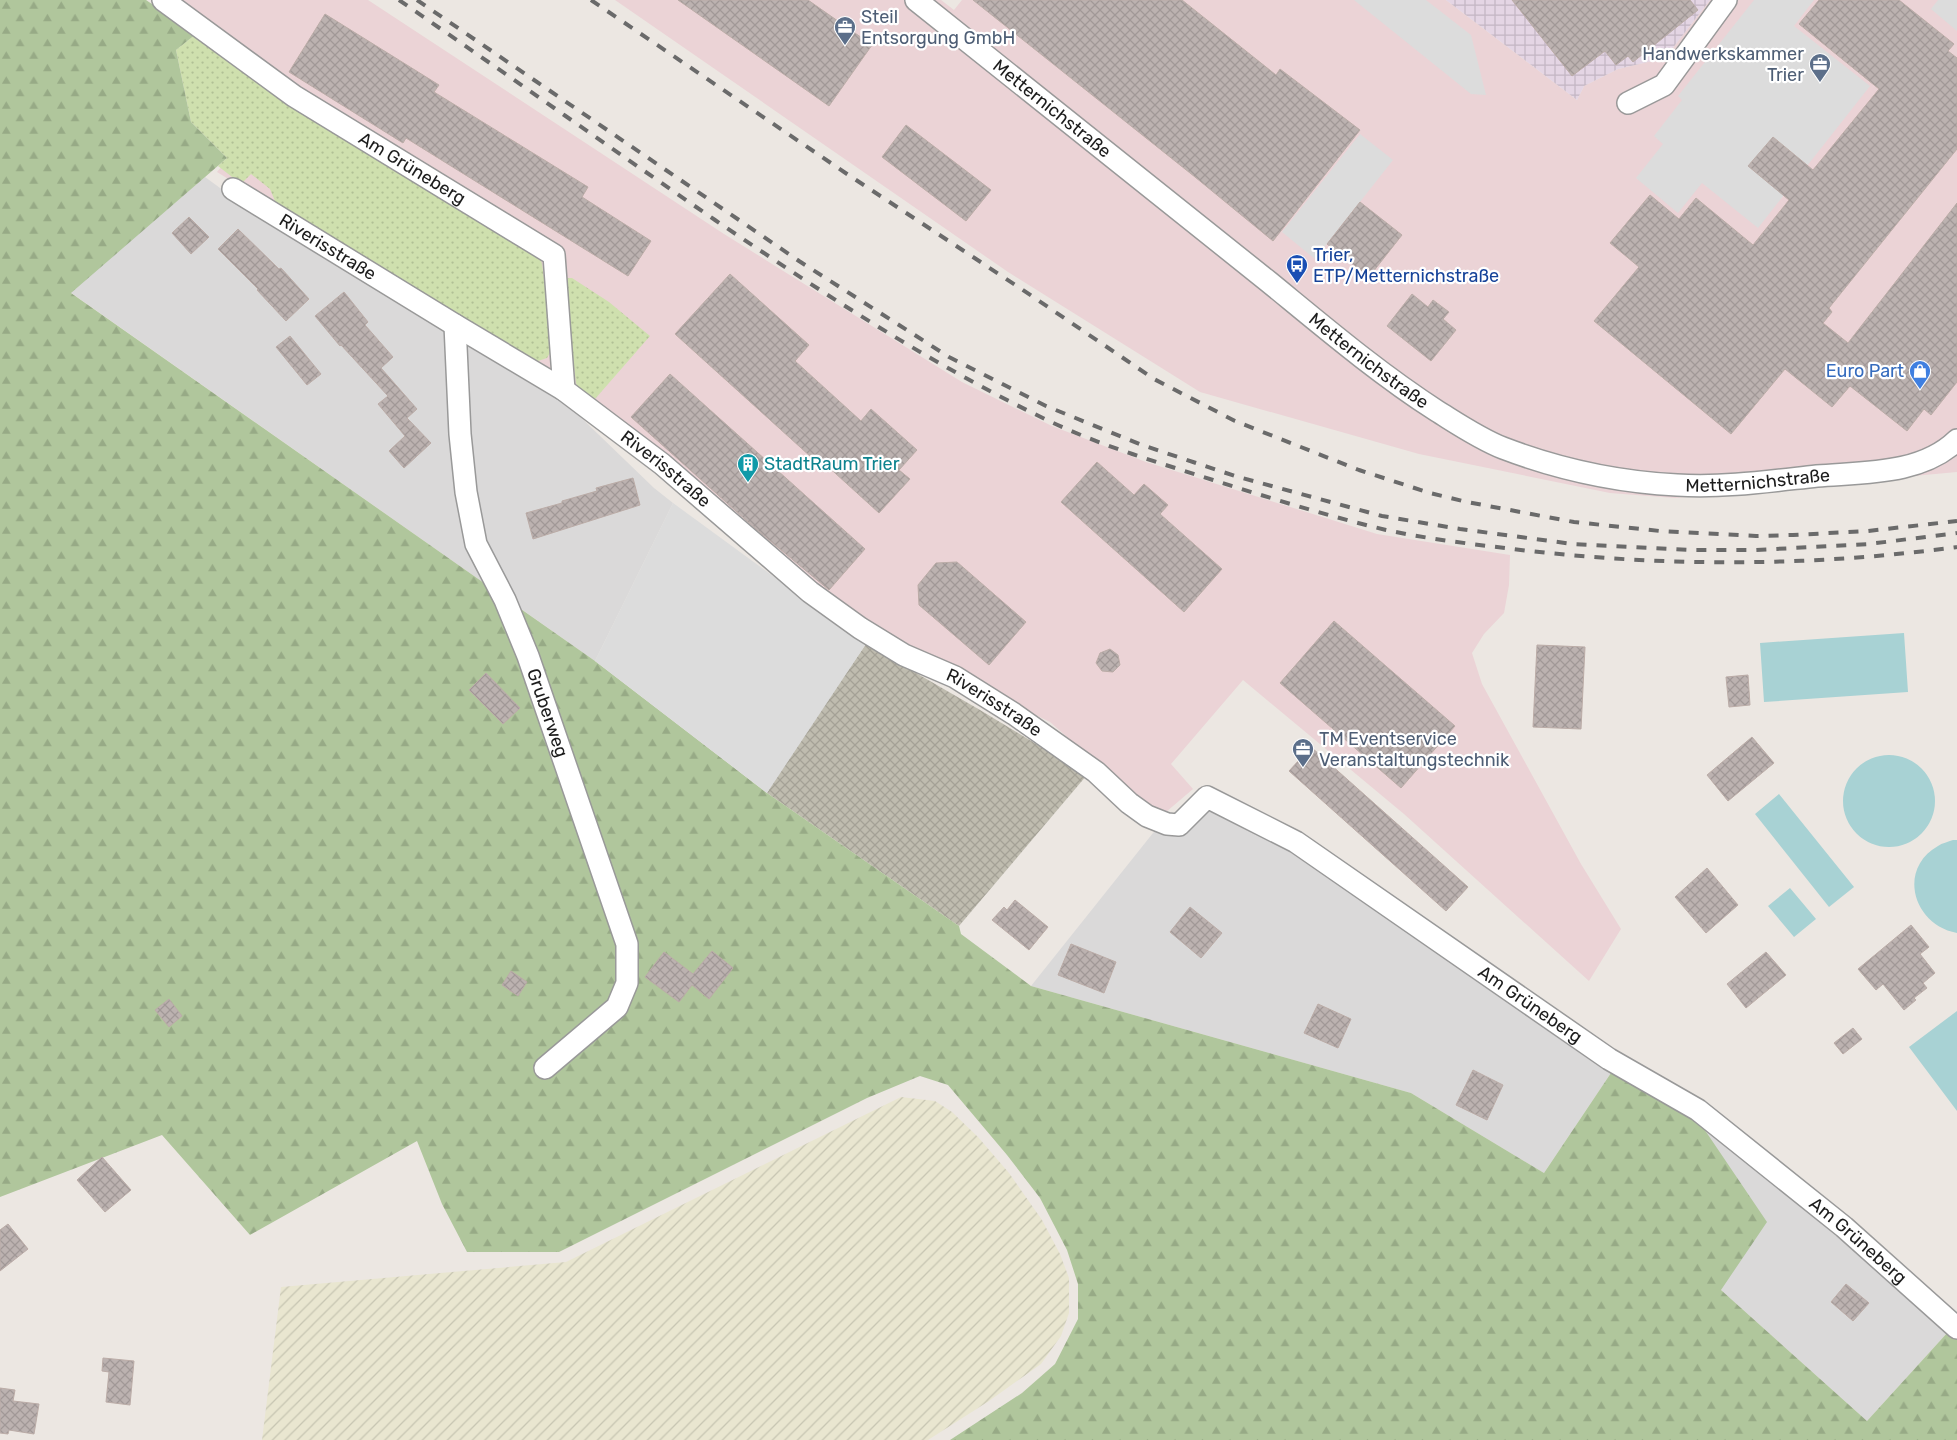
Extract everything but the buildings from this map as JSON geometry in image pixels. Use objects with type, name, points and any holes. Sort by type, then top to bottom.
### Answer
[{"type":"street","name":"Am Grüneberg","points":[[163,0],[294,96],[554,255],[564,390]]},
{"type":"street","name":"Metternichstraße","points":[[916,0],[1325,329],[1418,398],[1503,448],[1578,470],[1632,482],[1678,486],[1768,481],[1892,469],[1916,464],[1936,455],[1957,440]]},
{"type":"street","points":[[1628,103],[1664,85],[1726,0]]},
{"type":"street","name":"Riverisstraße","points":[[233,189],[454,325],[564,390],[662,464],[810,592],[880,641],[904,655],[965,682],[1086,764]]},
{"type":"street","name":"Gruberweg","points":[[454,325],[460,434],[466,492],[476,544],[505,600],[528,656],[626,944],[627,983],[617,1007],[545,1068]]},
{"type":"street","name":"Am Grüneberg","points":[[1086,764],[1147,816],[1167,824],[1179,825],[1207,797],[1296,842],[1609,1059],[1698,1110],[1844,1228],[1957,1328]]},
{"type":"shaded area","points":[[177,0],[368,0],[724,234],[962,382],[1052,426],[1146,462],[1377,534],[1510,555],[1509,585],[1504,613],[1484,634],[1472,653],[1482,684],[1581,864],[1621,929],[1589,981],[1404,814],[1243,680],[1171,764],[1193,789],[1159,818],[1050,722],[903,651],[558,383],[217,172],[229,157]]},
{"type":"shaded area","points":[[615,0],[941,0],[954,10],[962,0],[1446,0],[1577,100],[1584,86],[1618,69],[1665,58],[1710,0],[1957,0],[1957,472],[1675,498],[1610,493],[1419,454],[1200,392],[1008,272]]},
{"type":"shaded area","points":[[1354,0],[1426,0],[1471,35],[1486,95],[1471,94]]},
{"type":"shaded area","points":[[1446,0],[1710,0],[1665,58],[1618,69],[1584,86],[1577,100]]},
{"type":"shaded area","points":[[1754,0],[1814,0],[1794,26],[1870,86],[1758,228],[1702,183],[1678,213],[1636,178],[1663,144],[1654,136],[1682,100],[1678,96]]},
{"type":"shaded area","points":[[1938,0],[1957,0],[1957,31],[1931,9]]},
{"type":"shaded area","points":[[1360,134],[1393,160],[1315,259],[1282,232]]},
{"type":"shaded area","points":[[205,177],[257,215],[390,299],[570,407],[654,488],[673,503],[595,661],[70,292]]},
{"type":"shaded area","points":[[673,503],[866,644],[767,793],[595,661]]},
{"type":"shaded area","points":[[866,644],[1087,775],[959,926],[767,793],[779,770]]},
{"type":"shaded area","points":[[1195,793],[1279,842],[1613,1070],[1544,1173],[1411,1093],[1031,986],[1153,833]]},
{"type":"shaded area","points":[[901,1097],[935,1101],[952,1112],[978,1137],[1009,1173],[1042,1220],[1060,1254],[1069,1278],[1069,1313],[1061,1336],[1041,1364],[989,1401],[928,1440],[262,1440],[281,1287],[566,1262]]},
{"type":"shaded area","points":[[1694,1114],[1948,1332],[1867,1421],[1721,1290]]},
{"type":"green space","points":[[0,0],[146,0],[196,34],[176,50],[191,122],[227,158],[71,293],[595,661],[767,793],[959,926],[961,934],[1031,986],[1411,1093],[1544,1173],[1613,1070],[1694,1114],[1767,1222],[1721,1290],[1867,1421],[1948,1332],[1957,1340],[1957,1440],[950,1440],[1022,1393],[1055,1364],[1078,1319],[1078,1284],[1067,1250],[1040,1198],[1007,1155],[948,1085],[920,1076],[867,1098],[559,1252],[467,1252],[442,1204],[417,1141],[250,1235],[162,1135],[0,1197]]},
{"type":"green space","points":[[196,34],[539,255],[542,264],[553,343],[547,358],[538,361],[528,358],[277,206],[270,189],[251,174],[241,184],[218,166],[227,158],[191,122],[176,50]]},
{"type":"green space","points":[[568,278],[572,278],[609,302],[650,336],[595,399],[578,389],[576,383],[564,284]]},
{"type":"water","points":[[1904,633],[1908,692],[1764,702],[1760,643]]},
{"type":"water","points":[[1889,755],[1907,758],[1922,768],[1932,783],[1935,801],[1932,819],[1922,834],[1907,844],[1889,847],[1871,844],[1856,834],[1846,819],[1843,801],[1846,783],[1856,768],[1871,758]]},
{"type":"water","points":[[1779,794],[1854,887],[1829,907],[1755,814]]},
{"type":"water","points":[[1957,840],[1957,933],[1942,928],[1930,919],[1921,908],[1914,882],[1917,868],[1925,856],[1940,845]]},
{"type":"water","points":[[1790,888],[1816,919],[1794,937],[1768,906]]},
{"type":"water","points":[[1957,1011],[1957,1111],[1909,1047]]},
{"type":"railway","points":[[399,0],[715,220],[876,326],[959,374],[1045,419],[1086,437],[1128,452],[1277,500],[1364,525],[1418,536],[1513,549],[1624,559],[1679,562],[1735,562],[1846,558],[1902,554],[1957,547]]},
{"type":"railway","points":[[417,0],[799,261],[949,357],[1046,406],[1142,445],[1235,476],[1382,516],[1460,529],[1573,544],[1692,550],[1756,550],[1869,544],[1957,533]]},
{"type":"railway","points":[[591,0],[1154,379],[1235,421],[1359,470],[1430,493],[1467,502],[1574,522],[1660,531],[1756,536],[1793,535],[1868,531],[1957,521]]},
{"type":"place","name":"Steil Entsorgung GmbH","points":[[845,46]]},
{"type":"place","name":"Handwerkskammer Trier","points":[[1820,83]]},
{"type":"place","name":"Trier, ETP/Metternichstraße","points":[[1297,284]]},
{"type":"place","name":"Euro Part","points":[[1920,390]]},
{"type":"place","name":"StadtRaum Trier","points":[[748,483]]},
{"type":"place","name":"TM Eventservice Veranstaltungstechnik","points":[[1303,768]]}]
